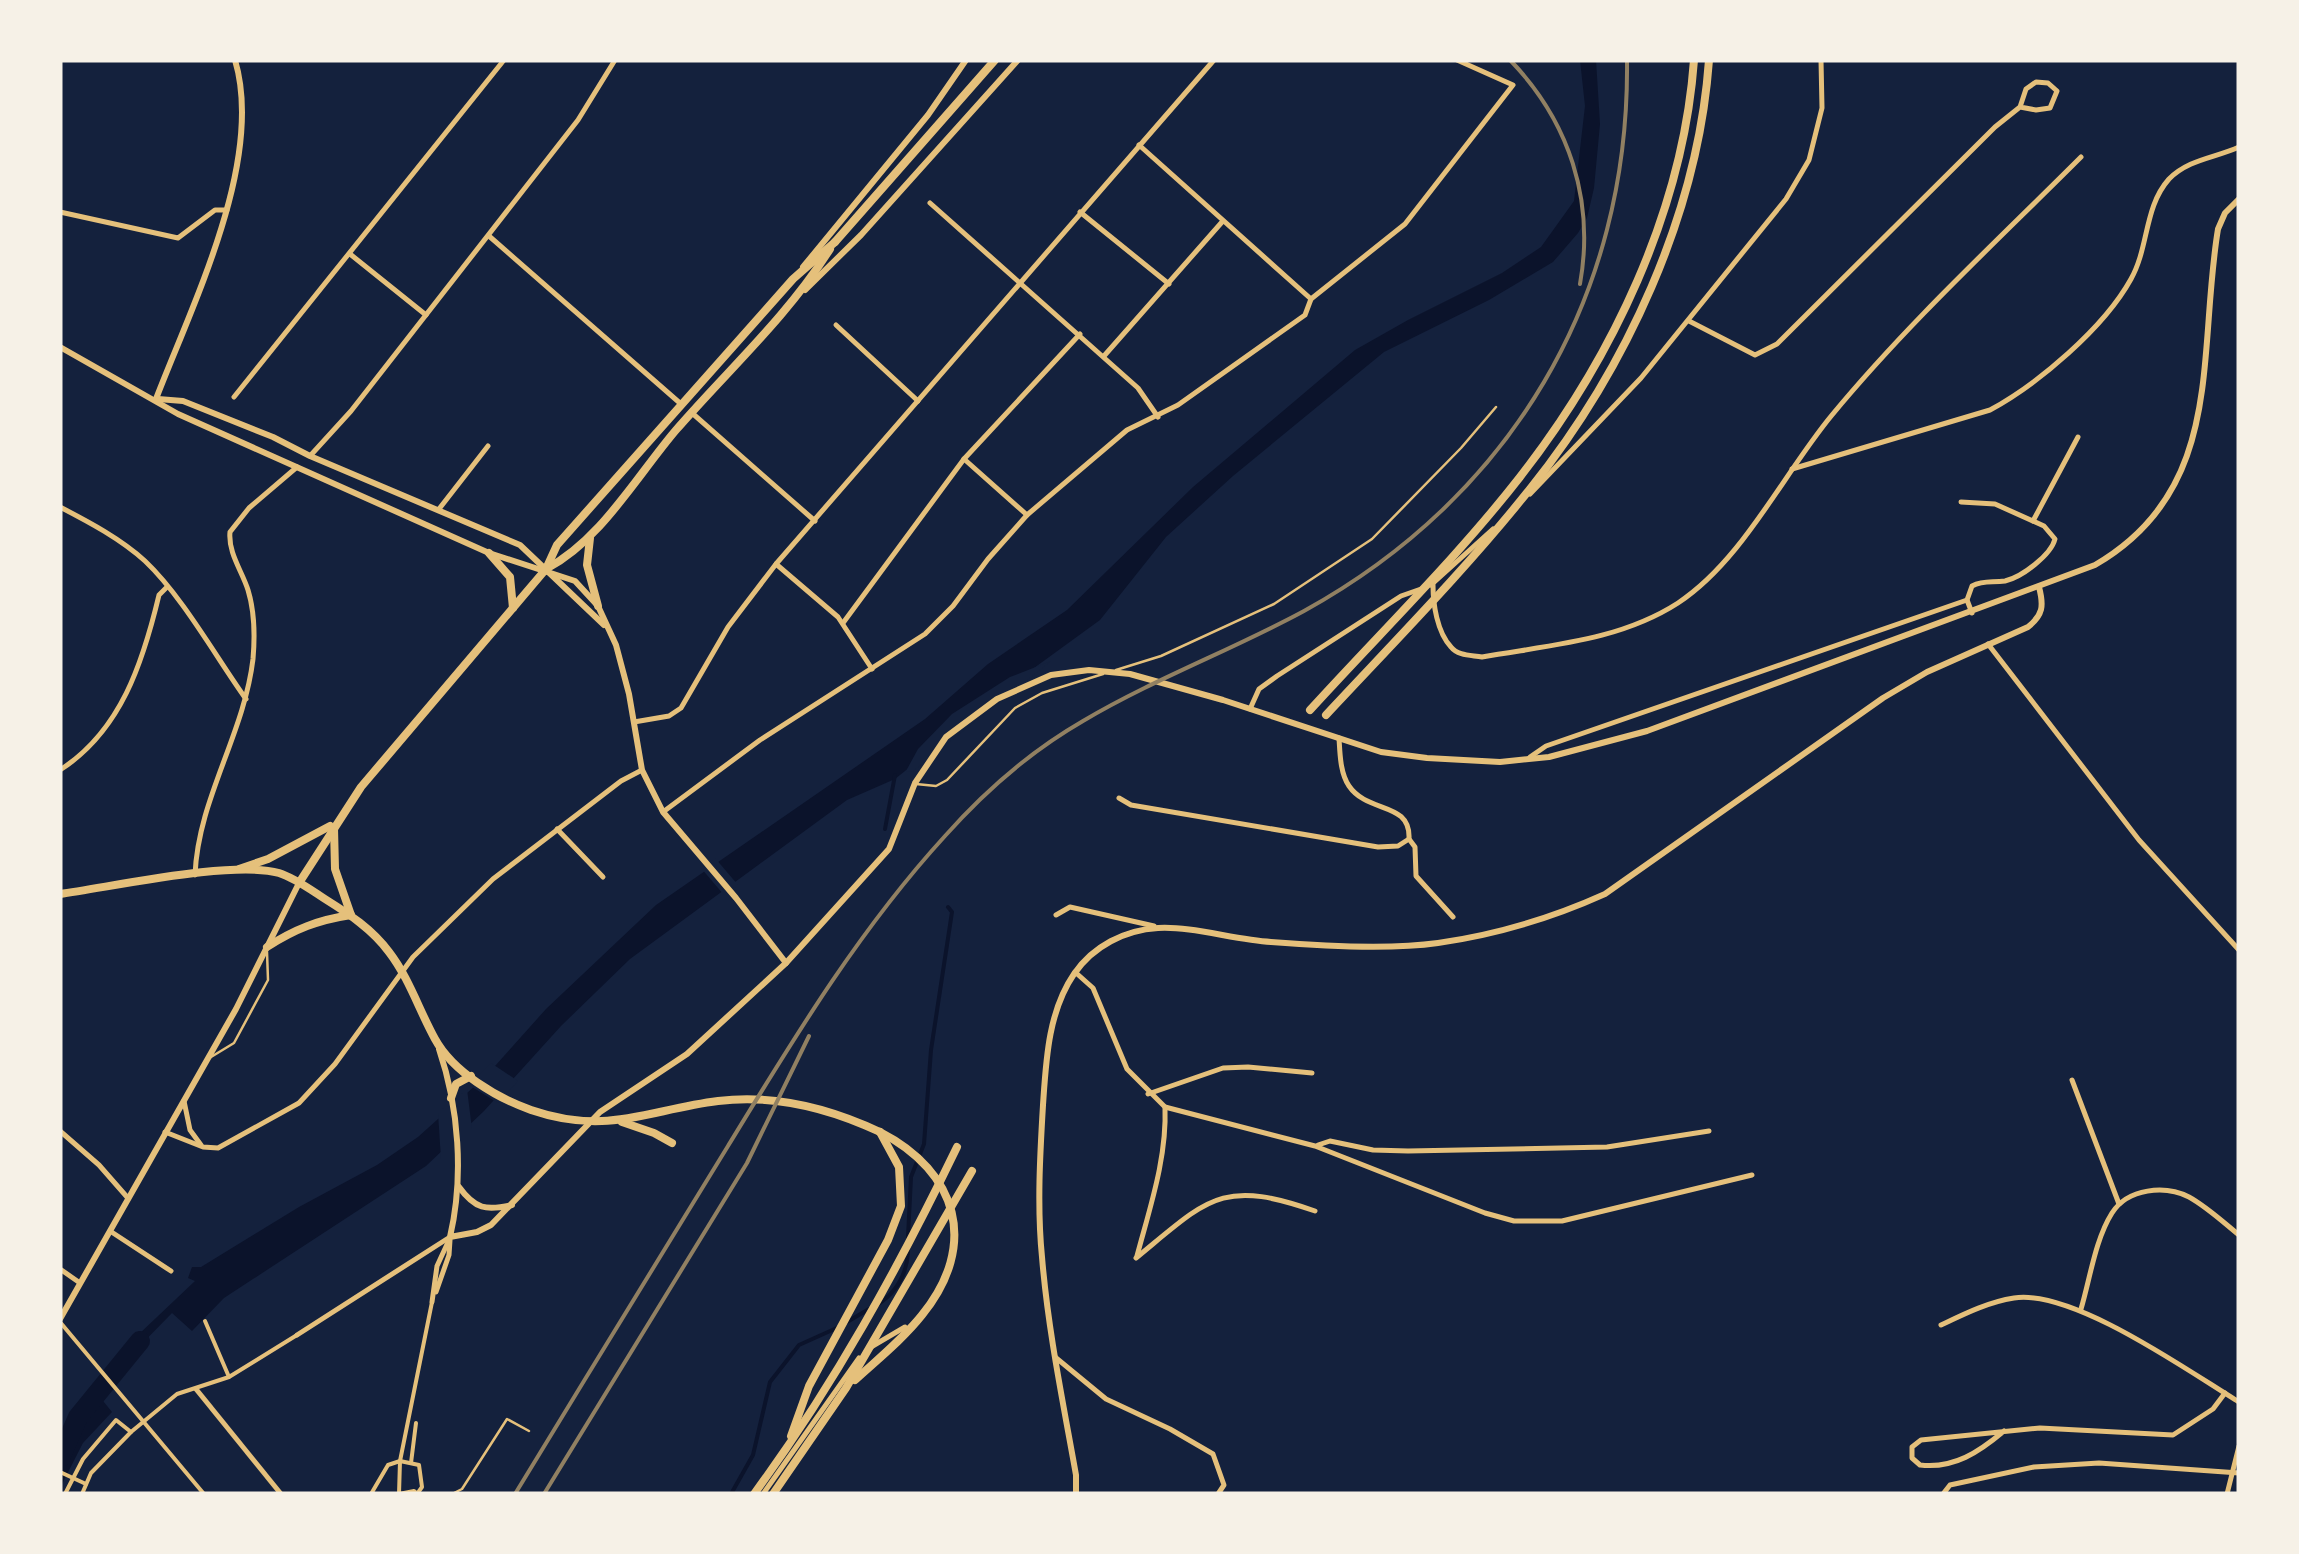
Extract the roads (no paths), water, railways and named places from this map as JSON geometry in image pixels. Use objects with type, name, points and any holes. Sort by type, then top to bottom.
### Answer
[{"type":"main road","points":[[156,398],[227,210],[239,154],[241,122],[234,60]]},
{"type":"main road","points":[[60,1320],[334,824],[546,569],[557,545],[793,279],[928,116],[966,60]]},
{"type":"main road","points":[[793,279],[835,242],[996,60]]},
{"type":"main road","points":[[546,569],[570,556],[692,413],[804,290],[873,222],[1018,60]]},
{"type":"main road","points":[[1310,710],[1520,477],[1594,366],[1634,286],[1665,203],[1682,144],[1694,60]]},
{"type":"main road","points":[[1326,715],[1532,487],[1607,374],[1648,293],[1689,178],[1703,116],[1709,60]]},
{"type":"main road","points":[[60,894],[236,870],[278,873],[351,915],[380,940],[402,972],[437,1043],[451,1098],[457,1149],[458,1186],[450,1237],[477,1232],[492,1225],[513,1205],[600,1112],[687,1054],[786,963],[889,849],[915,783],[933,753],[962,723],[1013,690],[1071,670],[1119,672],[1223,700],[1381,752],[1427,758],[1528,760],[1574,753],[1647,731],[2039,587],[2119,551],[2155,516],[2192,444],[2202,404],[2218,229],[2225,213],[2239,199]]},
{"type":"main road","points":[[804,290],[835,242]]},
{"type":"main road","points":[[60,347],[156,398],[178,414],[490,553],[575,581],[598,606]]},
{"type":"main road","points":[[156,398],[183,402],[273,437],[520,545],[605,626]]},
{"type":"main road","points":[[681,404],[692,413]]},
{"type":"main road","points":[[297,467],[310,456]]},
{"type":"main road","points":[[432,526],[439,509]]},
{"type":"main road","points":[[591,533],[587,565],[605,626],[624,668],[642,770],[663,812],[786,963]]},
{"type":"main road","points":[[490,553],[510,577],[513,608]]},
{"type":"main road","points":[[1076,1494],[1042,1256],[1041,1139],[1048,1045],[1061,1000],[1075,972],[1111,940],[1162,928],[1308,946],[1434,944],[1578,906],[1605,894],[1884,698],[1927,672],[2028,627],[2040,617],[2043,604],[2039,587]]},
{"type":"main road","points":[[236,870],[268,859],[334,824]]},
{"type":"main road","points":[[334,824],[334,869],[351,915]]},
{"type":"main road","points":[[267,947],[318,920],[351,915]]},
{"type":"main road","points":[[437,1043],[471,1076],[530,1109],[573,1120],[618,1121],[720,1101],[761,1100],[829,1111],[880,1132],[914,1152],[935,1173],[952,1214],[951,1258],[940,1290],[922,1316],[846,1388]]},
{"type":"main road","points":[[451,1098],[460,1080],[471,1076]]},
{"type":"main road","points":[[618,1121],[672,1143]]},
{"type":"main road","points":[[786,1449],[809,1386],[888,1240],[901,1206],[899,1167],[880,1132]]},
{"type":"main road","points":[[754,1494],[856,1341],[957,1147]]},
{"type":"main road","points":[[773,1494],[846,1388],[972,1171]]},
{"type":"main road","points":[[458,1186],[484,1210],[513,1205]]},
{"type":"street","points":[[234,397],[504,60]]},
{"type":"street","points":[[310,456],[341,423],[489,236],[578,120],[615,60]]},
{"type":"street","points":[[634,722],[670,716],[681,708],[728,626],[776,564],[1214,60]]},
{"type":"street","points":[[663,812],[760,740],[925,634],[1027,515],[1127,430],[1158,417],[1306,316],[1311,299],[1405,224],[1512,85],[1457,60]]},
{"type":"street","points":[[1250,709],[1259,690],[1318,648],[1401,596],[1433,584],[1576,448],[1689,321],[1786,199],[1809,160],[1822,108],[1821,60]]},
{"type":"street","points":[[1689,321],[1755,355],[1777,344],[1995,127],[2020,107],[2026,89],[2036,82],[2048,83],[2056,91],[2050,108],[2020,107]]},
{"type":"street","points":[[1139,146],[1311,299]]},
{"type":"street","points":[[1792,469],[1990,410],[2014,398],[2104,318],[2132,278],[2147,235],[2152,203],[2171,178],[2197,160],[2239,148]]},
{"type":"street","points":[[1433,584],[1433,606],[1450,646],[1462,654],[1482,657],[1614,634],[1680,602],[1712,574],[1872,368],[2080,157]]},
{"type":"street","points":[[930,202],[1138,388],[1158,417]]},
{"type":"street","points":[[60,212],[178,238],[216,210],[227,210]]},
{"type":"street","points":[[1080,212],[1169,284]]},
{"type":"street","points":[[1104,356],[1222,222]]},
{"type":"street","points":[[489,236],[681,404]]},
{"type":"street","points":[[350,254],[426,315]]},
{"type":"street","points":[[836,325],[918,401]]},
{"type":"street","points":[[843,623],[964,458],[1080,334]]},
{"type":"street","points":[[692,413],[816,521]]},
{"type":"street","points":[[2034,521],[2078,437]]},
{"type":"street","points":[[439,509],[488,446]]},
{"type":"street","points":[[964,458],[1027,515]]},
{"type":"street","points":[[196,875],[196,844],[246,700],[253,658],[254,620],[248,591],[232,552],[230,532],[249,508],[297,467]]},
{"type":"street","points":[[1961,502],[1995,504],[2051,531],[2054,539],[2051,551],[2006,580],[1984,580],[1972,586],[1967,600],[1972,612]]},
{"type":"street","points":[[60,508],[142,558],[167,587],[246,700]]},
{"type":"street","points":[[776,564],[843,623],[872,669]]},
{"type":"street","points":[[60,770],[85,753],[121,704],[134,681],[159,595],[167,587]]},
{"type":"street","points":[[1528,760],[1546,746],[1967,600]]},
{"type":"street","points":[[1988,644],[2139,840],[2239,950]]},
{"type":"street","points":[[1340,738],[1347,784],[1365,801],[1405,817],[1410,825],[1410,840],[1416,847],[1416,876],[1453,917]]},
{"type":"street","points":[[164,1132],[203,1147],[218,1148],[299,1103],[335,1064],[413,957],[493,879],[621,781],[642,770]]},
{"type":"street","points":[[1119,798],[1131,805],[1335,842],[1398,846],[1410,840]]},
{"type":"street","points":[[557,830],[604,877]]},
{"type":"street","points":[[1056,915],[1070,907],[1162,928]]},
{"type":"street","points":[[1075,972],[1093,988],[1127,1069],[1165,1107],[1315,1146],[1485,1213],[1542,1223],[1752,1176]]},
{"type":"street","points":[[1148,1094],[1223,1068],[1312,1073]]},
{"type":"street","points":[[2072,1080],[2119,1204]]},
{"type":"street","points":[[184,1098],[190,1130],[203,1147]]},
{"type":"street","points":[[1165,1107],[1166,1130],[1158,1178],[1136,1258],[1208,1201],[1255,1194],[1316,1211]]},
{"type":"street","points":[[60,1131],[127,1197]]},
{"type":"street","points":[[1315,1146],[1330,1141],[1373,1150],[1408,1151],[1607,1147],[1709,1131]]},
{"type":"street","points":[[2081,1310],[2112,1214],[2134,1194],[2173,1190],[2192,1198],[2239,1235]]},
{"type":"street","points":[[109,1230],[170,1270]]},
{"type":"street","points":[[372,1494],[388,1464],[400,1462],[419,1465],[422,1486],[417,1494],[399,1494],[400,1462],[433,1299],[449,1254],[450,1237]]},
{"type":"street","points":[[82,1494],[91,1473],[142,1421],[177,1394],[229,1377],[450,1237]]},
{"type":"street","points":[[60,1269],[80,1282]]},
{"type":"street","points":[[1941,1326],[1972,1310],[2017,1297],[2081,1310],[2239,1402]]},
{"type":"street","points":[[60,1320],[204,1494]]},
{"type":"street","points":[[205,1321],[229,1377]]},
{"type":"street","points":[[763,1494],[864,1352],[905,1326]]},
{"type":"street","points":[[1056,1357],[1106,1399],[1213,1454],[1224,1485],[1218,1494]]},
{"type":"street","points":[[196,1388],[281,1494]]},
{"type":"street","points":[[2004,1431],[1974,1456],[1920,1466],[1912,1458],[1912,1448],[1921,1440],[2004,1431],[2040,1428],[2173,1434],[2213,1408],[2225,1393]]},
{"type":"street","points":[[66,1494],[83,1459],[116,1420],[131,1432]]},
{"type":"street","points":[[410,1464],[416,1423]]},
{"type":"street","points":[[2227,1494],[2239,1446]]},
{"type":"street","points":[[1943,1494],[1950,1485],[2034,1467],[2099,1462],[2235,1472]]},
{"type":"street","points":[[60,1472],[86,1484]]},
{"type":"lane","points":[[915,783],[936,786],[947,780],[997,724],[1042,693],[1161,656],[1274,604],[1372,540],[1496,407]]},
{"type":"lane","points":[[206,1061],[234,1043],[268,980],[267,947]]},
{"type":"lane","points":[[452,1494],[462,1488],[507,1418],[528,1431]]},
{"type":"water","points":[[1580,60],[1596,60],[1600,124],[1594,188],[1587,218],[1553,262],[1489,300],[1384,352],[1233,476],[1166,537],[1100,620],[895,779],[847,800],[630,959],[426,1166],[224,1298],[192,1331],[172,1313],[126,1360],[119,1353],[195,1281],[188,1278],[192,1267],[201,1267],[418,1137],[487,1075],[546,1009],[656,905],[925,719],[988,664],[1067,610],[1193,487],[1355,350],[1502,273],[1541,247],[1574,201],[1585,106]]},
{"type":"water","points":[[91,1386],[112,1412],[83,1443],[60,1488],[60,1437]]},
{"type":"waterway","points":[[885,829],[895,775]]},
{"type":"waterway","points":[[908,1237],[911,1177],[924,1144],[931,1050],[952,912],[948,907]]},
{"type":"waterway","points":[[877,1305],[900,1282],[908,1251]]},
{"type":"waterway","points":[[847,1322],[869,1309]]},
{"type":"waterway","points":[[731,1494],[753,1455],[770,1382],[799,1345],[839,1327]]},
{"type":"waterway","points":[[60,1458],[78,1417],[140,1341]]},
{"type":"railway","points":[[1510,60],[1548,109],[1573,163],[1584,222],[1580,284]]},
{"type":"railway","points":[[515,1494],[829,986],[884,909],[960,819],[1009,773],[1064,733],[1137,692],[1304,611],[1377,564],[1442,510],[1498,449],[1544,382],[1581,308],[1607,230],[1622,147],[1627,60]]},
{"type":"railway","points":[[544,1494],[747,1163],[809,1036]]}]
